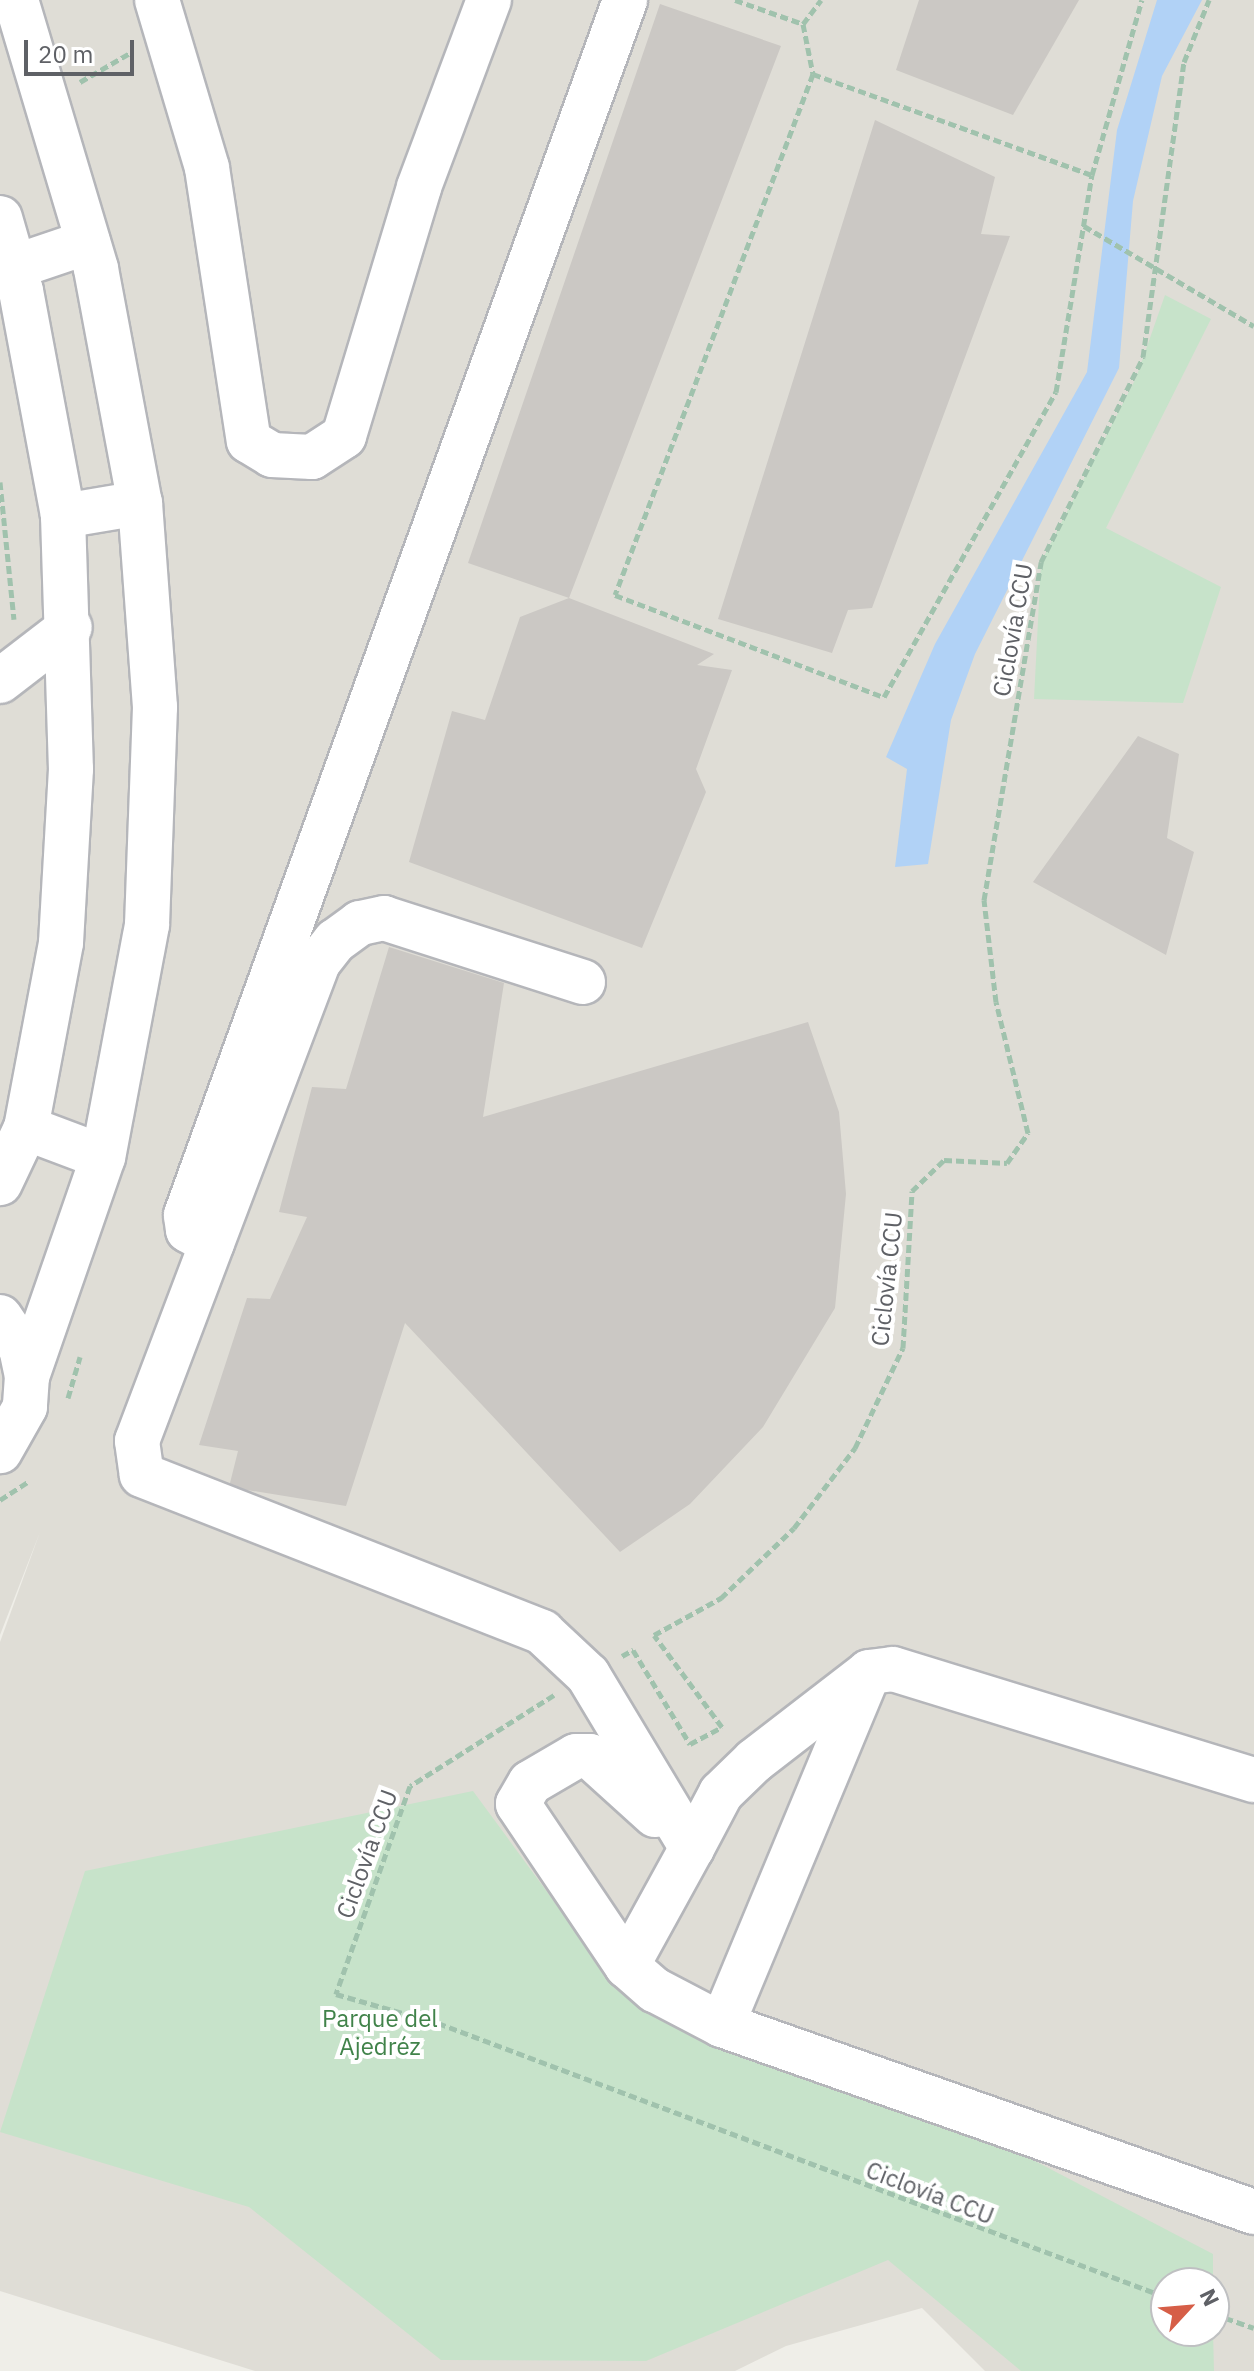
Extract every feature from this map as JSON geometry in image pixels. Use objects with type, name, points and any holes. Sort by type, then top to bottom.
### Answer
[{"type":"lane","points":[[0,1451],[25,1407],[27,1376],[103,1157],[147,925],[155,707],[140,503],[88,242],[16,0]]},
{"type":"lane","points":[[161,16],[207,168],[249,441],[272,455],[312,457],[344,436],[419,187],[489,0]]},
{"type":"lane","points":[[212,1243],[188,1230],[186,1215],[625,0]]},
{"type":"lane","points":[[0,218],[14,267],[63,516],[70,627],[61,943],[26,1128],[0,1183]]},
{"type":"lane","points":[[14,267],[88,242]]},
{"type":"lane","points":[[63,516],[140,503]]},
{"type":"lane","points":[[0,681],[70,627]]},
{"type":"lane","points":[[583,982],[384,918],[360,923],[318,963],[137,1441],[142,1475],[542,1632],[588,1675],[684,1838]]},
{"type":"lane","points":[[26,1128],[103,1157]]},
{"type":"lane","points":[[0,1317],[21,1348],[27,1376]]},
{"type":"lane","points":[[627,1966],[684,1838],[721,1793],[743,1771],[869,1672],[893,1669],[948,1683],[1254,1780]]},
{"type":"lane","points":[[722,2025],[869,1672]]},
{"type":"lane","points":[[684,1838],[590,1756],[576,1756],[521,1792],[521,1817],[627,1966],[722,2025],[1254,2212]]},
{"type":"path","points":[[735,0],[803,24]]},
{"type":"path","points":[[821,0],[803,24],[813,74],[615,595],[884,697],[1056,392],[1092,175],[1142,0]]},
{"type":"path","name":"Ciclovía CCU","points":[[1150,2291],[438,2023],[336,1994],[410,1786],[633,1650],[690,1744],[722,1727],[654,1635],[721,1598],[794,1528],[855,1448],[903,1348],[912,1191],[944,1160],[1007,1163],[1028,1133],[996,1002],[984,900],[1041,562],[1143,357],[1184,62],[1209,0]]},
{"type":"path","points":[[75,85],[161,16]]},
{"type":"path","points":[[813,74],[1092,175]]},
{"type":"path","points":[[1084,226],[1254,326]]},
{"type":"path","points":[[0,482],[14,626]]},
{"type":"path","points":[[1230,2320],[1254,2328]]},
{"type":"shaded area","points":[[0,0],[1254,0],[1254,2371],[985,2371],[922,2308],[786,2346],[735,2371],[255,2371],[0,2291],[0,1642],[40,1532],[0,1635]]},
{"type":"green space","points":[[1165,295],[1211,319],[1106,528],[1221,587],[1183,703],[1034,699],[1041,562],[1136,378]]},
{"type":"green space","name":"Parque del Ajedréz","points":[[473,1791],[606,1972],[765,2056],[1033,2160],[1213,2254],[1213,2267],[1150,2267],[1150,2347],[1213,2347],[1214,2371],[1021,2371],[888,2260],[646,2361],[441,2360],[249,2207],[0,2132],[85,1871]]},
{"type":"water","points":[[1157,0],[1202,0],[1162,76],[1133,201],[1119,368],[975,654],[951,720],[928,864],[895,867],[907,769],[886,757],[935,644],[1087,372],[1117,130]]},
{"type":"building","points":[[919,0],[1079,0],[1013,115],[896,70]]},
{"type":"building","points":[[660,4],[781,46],[569,598],[468,563]]},
{"type":"building","points":[[875,120],[995,177],[981,234],[1010,236],[872,608],[848,610],[832,653],[718,619]]},
{"type":"building","points":[[569,598],[714,654],[697,665],[732,670],[696,769],[706,792],[642,948],[409,862],[452,711],[485,720],[520,617]]},
{"type":"building","points":[[1138,736],[1179,754],[1167,838],[1194,852],[1166,955],[1033,882]]},
{"type":"building","points":[[389,947],[504,983],[483,1117],[808,1022],[839,1112],[846,1194],[835,1308],[763,1427],[690,1504],[620,1552],[405,1323],[346,1506],[229,1487],[238,1451],[199,1445],[247,1298],[270,1299],[307,1217],[279,1212],[312,1087],[346,1089]]}]
